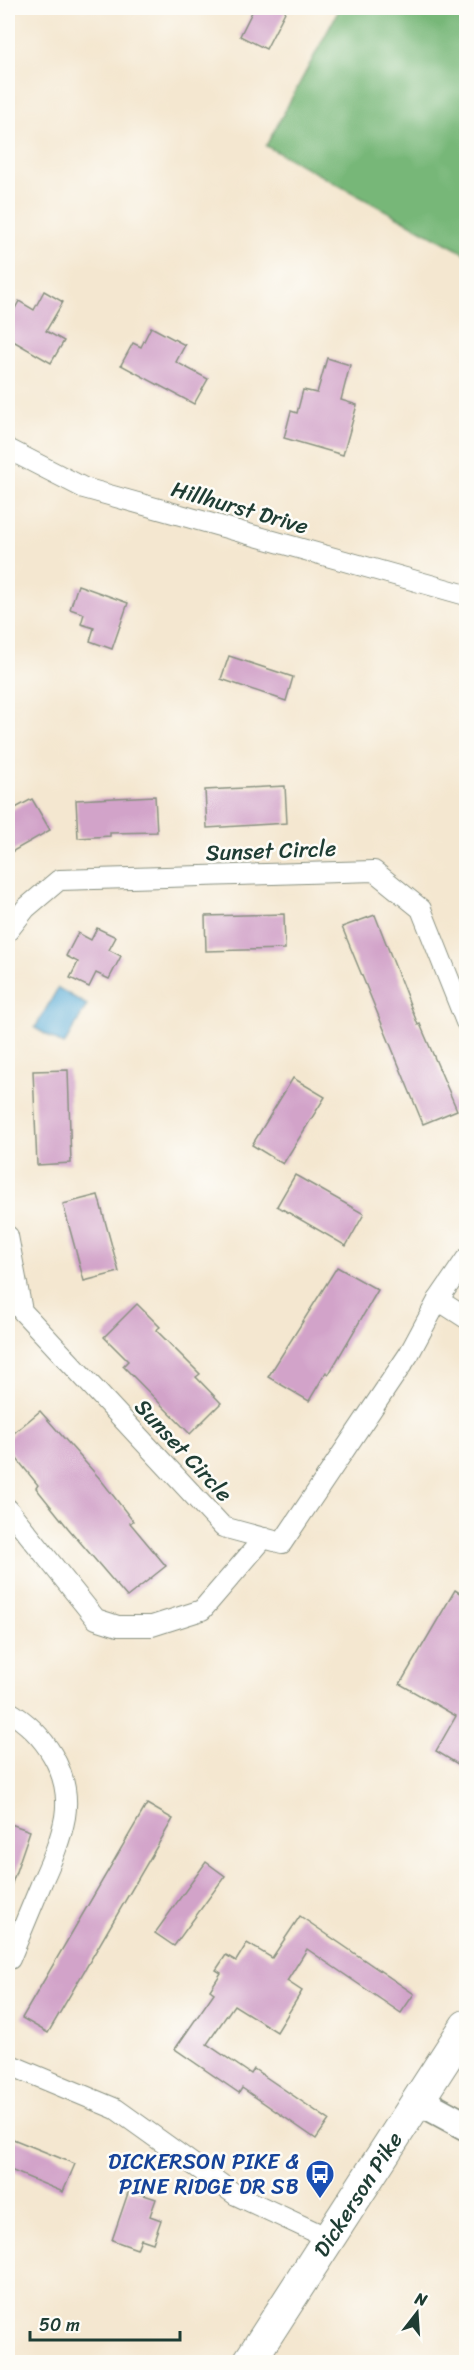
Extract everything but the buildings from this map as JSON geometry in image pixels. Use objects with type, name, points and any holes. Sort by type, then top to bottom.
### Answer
[{"type":"main road","name":"Dickerson Pike","points":[[249,2362],[466,2026]]},
{"type":"main road","points":[[418,2100],[466,2126]]},
{"type":"street","name":"Hillhurst Drive","points":[[8,449],[84,488],[466,595]]},
{"type":"street","name":"Sunset Circle","points":[[8,931],[26,908],[59,880],[374,871],[421,909],[466,1022]]},
{"type":"street","name":"Sunset Circle","points":[[8,1236],[22,1311],[223,1527],[282,1543],[409,1354],[438,1300],[466,1259]]},
{"type":"street","points":[[438,1300],[466,1318]]},
{"type":"street","points":[[8,1509],[96,1619],[118,1626],[152,1626],[202,1610],[264,1538]]},
{"type":"street","points":[[8,1711],[24,1720],[45,1743],[58,1766],[65,1789],[65,1817],[55,1851],[10,1959],[8,1959]]},
{"type":"street","points":[[8,2064],[116,2109],[236,2195],[328,2238]]},
{"type":"green space","points":[[340,8],[466,8],[466,254],[266,146]]},
{"type":"water","points":[[58,988],[87,1005],[64,1045],[35,1028]]},
{"type":"place","name":"DICKERSON PIKE & PINE RIDGE DR SB","points":[[320,2200]]}]
